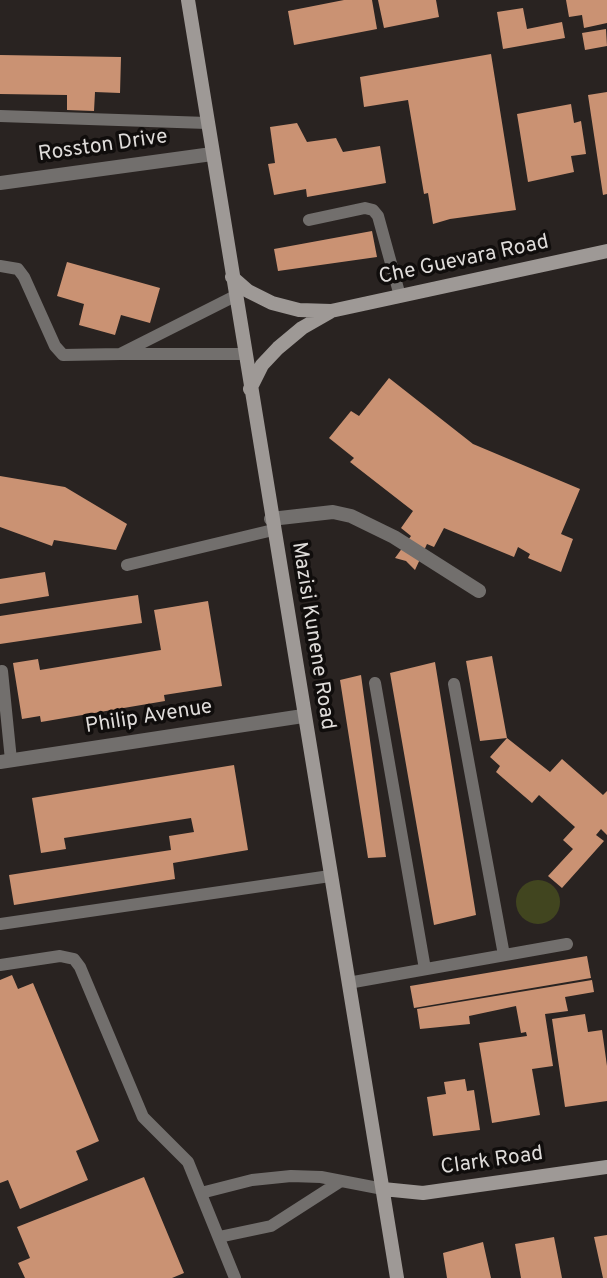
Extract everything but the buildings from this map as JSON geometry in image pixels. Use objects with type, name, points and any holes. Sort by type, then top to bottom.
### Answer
[{"type":"street","name":"Mazisi Kunene Road","points":[[188,0],[397,1278]]},
{"type":"street","name":"Rosston Drive","points":[[0,183],[212,153]]},
{"type":"street","name":"Che Guevara Road","points":[[250,389],[262,365],[278,348],[302,328],[331,312],[607,251]]},
{"type":"street","name":"Che Guevara Road","points":[[232,277],[248,290],[272,303],[299,310],[331,312]]},
{"type":"street","points":[[272,524],[333,512],[351,516],[394,537],[479,591]]},
{"type":"street","name":"Philip Avenue","points":[[6,761],[303,716]]},
{"type":"street","name":"Clark Road","points":[[383,1189],[423,1193],[607,1167]]},
{"type":"lane","points":[[0,116],[207,123]]},
{"type":"lane","points":[[309,220],[365,208],[373,210],[378,216],[400,296]]},
{"type":"lane","points":[[0,266],[18,269],[24,277],[55,346],[63,355],[244,354]]},
{"type":"lane","points":[[120,354],[235,296]]},
{"type":"lane","points":[[167,330],[171,354]]},
{"type":"lane","points":[[127,565],[272,524]]},
{"type":"lane","points":[[2,671],[6,761]]},
{"type":"lane","points":[[375,683],[425,970]]},
{"type":"lane","points":[[454,684],[504,955]]},
{"type":"lane","points":[[0,924],[330,876]]},
{"type":"lane","points":[[348,983],[567,944]]},
{"type":"lane","points":[[0,965],[60,956],[74,959],[85,978],[144,1117],[181,1152],[201,1193],[235,1278]]},
{"type":"lane","points":[[201,1193],[265,1178],[321,1177],[383,1189]]},
{"type":"lane","points":[[219,1237],[271,1226],[341,1181]]},
{"type":"green space","points":[[538,880],[554,886],[560,902],[554,918],[538,924],[522,918],[516,902],[522,886]]}]
